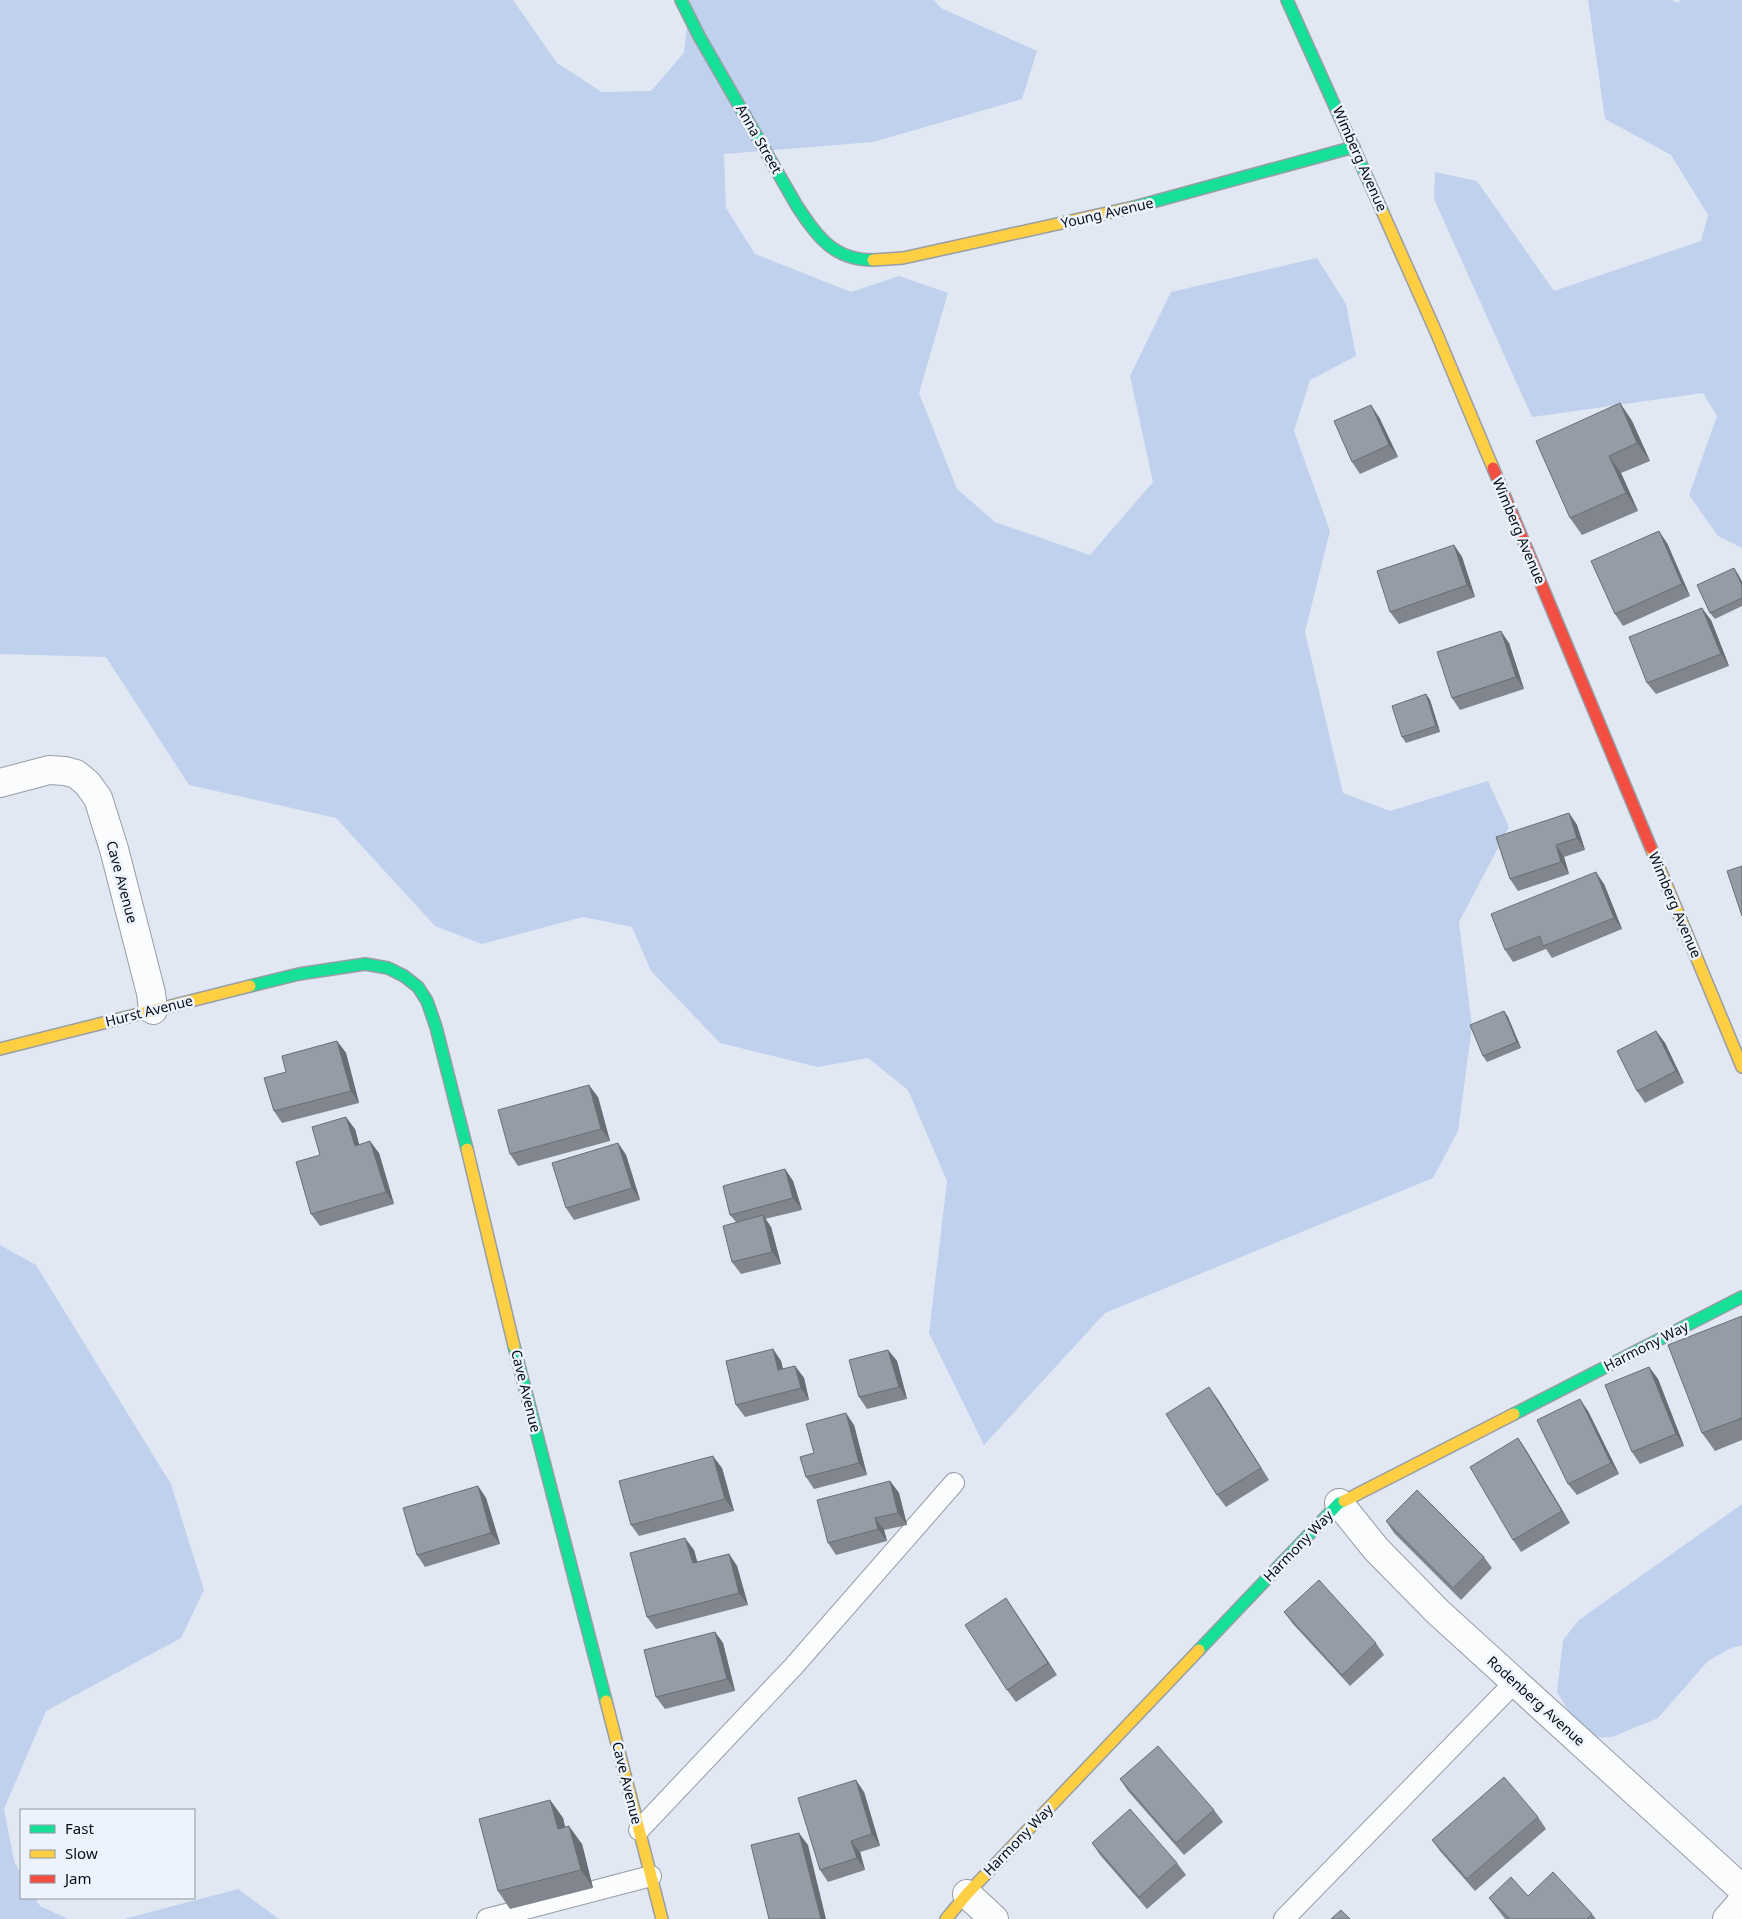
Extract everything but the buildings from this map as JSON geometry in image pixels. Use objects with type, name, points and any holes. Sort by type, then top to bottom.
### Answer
[{"type":"street","name":"Anna Street","points":[[681,0],[699,36],[797,206],[815,233],[826,246],[856,260]]},
{"type":"street","name":"Wimberg Avenue","points":[[1287,0],[1436,332],[1742,1067]]},
{"type":"street","name":"Young Avenue","points":[[856,260],[877,261],[903,258],[1139,206],[1354,147]]},
{"type":"street","name":"Cave Avenue","points":[[0,783],[49,770],[65,771],[76,774],[87,783],[98,798],[114,848],[151,993],[153,1010]]},
{"type":"street","name":"Cave Avenue","points":[[299,974],[364,964],[388,968],[404,976],[418,987],[427,1000],[436,1027],[499,1286],[662,1919]]},
{"type":"street","name":"Hurst Avenue","points":[[0,1049],[299,974]]},
{"type":"street","name":"Harmony Way","points":[[946,1919],[967,1894],[1339,1503],[1742,1298]]},
{"type":"street","name":"Rodenberg Avenue","points":[[1339,1503],[1376,1549],[1438,1612],[1742,1889]]},
{"type":"street","points":[[967,1894],[994,1919]]},
{"type":"street","points":[[1727,1919],[1742,1902]]},
{"type":"lane","points":[[639,1830],[794,1666],[954,1483]]},
{"type":"lane","points":[[1284,1919],[1515,1682]]},
{"type":"lane","points":[[486,1919],[651,1876]]},
{"type":"shaded area","points":[[0,0],[513,0],[557,63],[602,92],[651,91],[684,53],[690,0],[934,0],[941,8],[1037,51],[1022,99],[873,142],[724,154],[726,208],[755,254],[851,292],[899,276],[948,293],[919,393],[957,489],[995,522],[1090,555],[1153,482],[1130,376],[1171,292],[1317,258],[1346,304],[1356,356],[1310,380],[1294,431],[1330,531],[1305,632],[1343,793],[1390,811],[1488,781],[1509,827],[1459,922],[1472,1026],[1458,1131],[1433,1178],[1105,1313],[984,1445],[929,1333],[947,1181],[908,1090],[868,1058],[818,1067],[720,1043],[651,971],[632,927],[583,917],[482,944],[435,926],[336,818],[189,785],[106,657],[0,654]]},
{"type":"shaded area","points":[[1588,0],[1672,0],[1678,3],[1680,0],[1742,0],[1742,548],[1718,536],[1689,495],[1717,416],[1703,393],[1532,417],[1434,199],[1435,172],[1477,181],[1554,291],[1701,241],[1708,215],[1671,155],[1605,119]]},
{"type":"shaded area","points":[[0,1245],[36,1265],[171,1484],[204,1590],[181,1638],[46,1711],[4,1809],[14,1861],[20,1872],[20,1899],[36,1899],[40,1906],[68,1919],[0,1919]]},
{"type":"shaded area","points":[[1742,1504],[1742,1645],[1729,1649],[1708,1661],[1658,1718],[1612,1737],[1585,1738],[1557,1692],[1563,1640],[1579,1620]]},
{"type":"shaded area","points":[[238,1889],[279,1919],[124,1919]]},
{"type":"traffic: fast","points":[[681,0],[699,36],[797,206],[812,227],[819,236],[837,251],[847,256],[873,260]]},
{"type":"traffic: fast","points":[[1287,0],[1383,213]]},
{"type":"traffic: fast","points":[[1134,207],[1354,147]]},
{"type":"traffic: fast","points":[[250,986],[299,974],[365,964],[388,968],[404,976],[418,987],[427,1001],[436,1027],[467,1149]]},
{"type":"traffic: fast","points":[[1514,1414],[1742,1297]]},
{"type":"traffic: fast","points":[[514,1346],[606,1701]]},
{"type":"traffic: fast","points":[[1199,1650],[1339,1503],[1344,1501]]},
{"type":"traffic: slow","points":[[873,260],[903,258],[1134,207]]},
{"type":"traffic: slow","points":[[1383,213],[1436,332],[1493,468]]},
{"type":"traffic: slow","points":[[1651,848],[1742,1067]]},
{"type":"traffic: slow","points":[[0,1049],[250,986]]},
{"type":"traffic: slow","points":[[467,1149],[514,1346]]},
{"type":"traffic: slow","points":[[1344,1501],[1514,1414]]},
{"type":"traffic: slow","points":[[946,1919],[967,1894],[1199,1650]]},
{"type":"traffic: slow","points":[[606,1701],[662,1919]]},
{"type":"traffic: jam","points":[[1493,468],[1651,848]]}]
